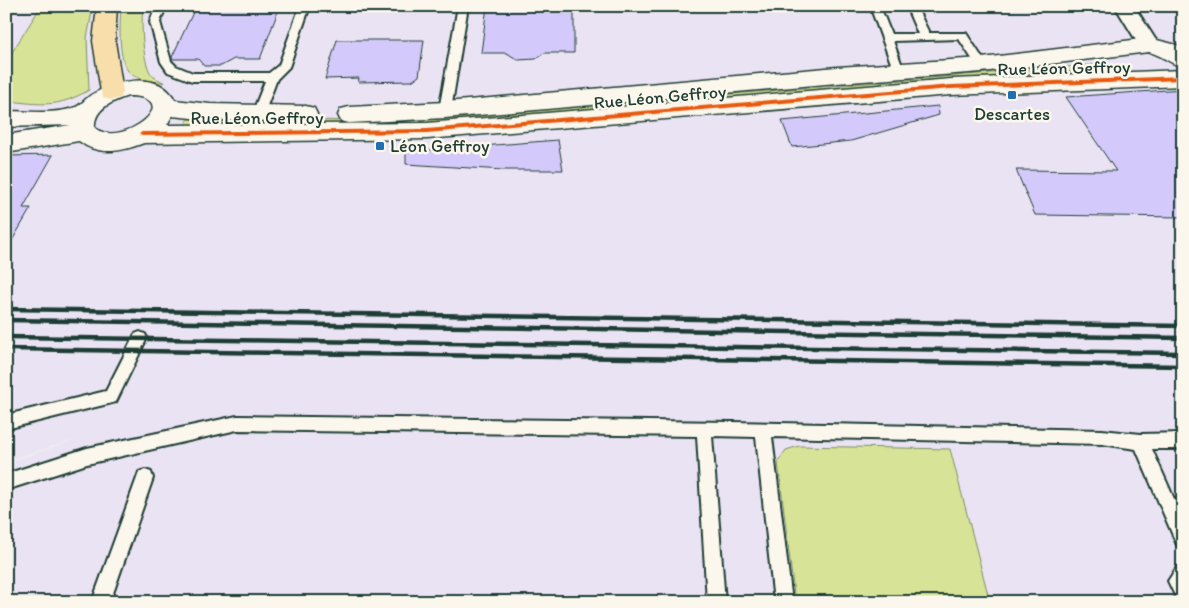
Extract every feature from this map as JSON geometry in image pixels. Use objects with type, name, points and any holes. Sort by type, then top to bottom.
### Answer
[{"type":"main road","points":[[107,6],[104,41],[112,92]]},
{"type":"street","points":[[1124,6],[1171,60]]},
{"type":"street","name":"Rue Léon Geffroy","points":[[165,107],[210,112],[258,114],[348,114],[446,110],[982,65],[1171,60]]},
{"type":"street","name":"Rue Léon Geffroy","points":[[142,134],[427,131],[951,86],[1121,82],[1171,60]]},
{"type":"street","points":[[132,88],[149,88],[158,92],[164,99],[165,107],[158,121],[142,134],[128,140],[100,142],[90,138],[85,122],[92,105],[112,92],[132,88]]},
{"type":"street","points":[[6,118],[56,119],[85,122]]},
{"type":"street","points":[[6,144],[85,122]]},
{"type":"lane","points":[[161,6],[155,22],[166,62],[172,69],[192,77],[272,77]]},
{"type":"lane","points":[[258,114],[272,77],[284,67],[305,6]]},
{"type":"lane","points":[[446,110],[463,6]]},
{"type":"lane","points":[[875,6],[899,71]]},
{"type":"lane","points":[[911,6],[925,37]]},
{"type":"lane","points":[[887,38],[962,36],[982,65]]},
{"type":"lane","points":[[6,422],[111,397],[140,338]]},
{"type":"lane","points":[[6,482],[87,456],[237,423],[763,430],[1102,437],[1141,442],[1183,441]]},
{"type":"lane","points":[[704,429],[716,602]]},
{"type":"lane","points":[[763,430],[783,602]]},
{"type":"lane","points":[[1141,442],[1183,539]]},
{"type":"lane","points":[[101,602],[146,478]]},
{"type":"lane","points":[[1183,573],[1177,581],[1183,595]]},
{"type":"shaded area","points":[[6,6],[1183,6],[1183,602],[6,602],[6,463],[86,436],[6,461]]},
{"type":"green space","points":[[41,6],[93,6],[87,38],[89,90],[58,103],[39,104],[6,101],[6,62]]},
{"type":"green space","points":[[121,6],[143,6],[142,31],[148,68],[155,78],[165,83],[139,78],[131,74],[127,69],[123,61],[120,42]]},
{"type":"green space","points":[[1102,64],[1106,69],[969,78],[407,126],[183,128],[189,118],[365,121],[434,118]]},
{"type":"green space","points":[[799,446],[950,449],[990,602],[795,602],[778,462],[786,450]]},
{"type":"building","points":[[196,6],[280,6],[260,59],[234,59],[221,66],[204,66],[198,59],[172,59]]},
{"type":"building","points":[[487,6],[574,6],[574,53],[544,53],[536,59],[518,60],[507,53],[481,53]]},
{"type":"building","points":[[337,40],[424,40],[419,76],[412,81],[358,82],[359,78],[325,79]]},
{"type":"building","points":[[1183,89],[1183,217],[1035,215],[1016,170],[1116,171],[1066,97]]},
{"type":"building","points":[[938,106],[939,115],[851,141],[792,147],[782,121]]},
{"type":"building","points":[[558,140],[563,170],[503,170],[406,164],[406,152]]},
{"type":"building","points":[[53,155],[23,208],[31,208],[6,251],[6,156]]},
{"type":"railway","points":[[6,309],[1183,326]]},
{"type":"railway","points":[[6,320],[1183,338]]},
{"type":"railway","points":[[6,337],[1183,353]]},
{"type":"railway","points":[[6,349],[1183,366]]},
{"type":"cycle path","points":[[142,134],[427,131],[951,87],[1183,78]]},
{"type":"place","name":"Descartes","points":[[1012,95]]},
{"type":"place","name":"Léon Geffroy","points":[[380,146]]}]
